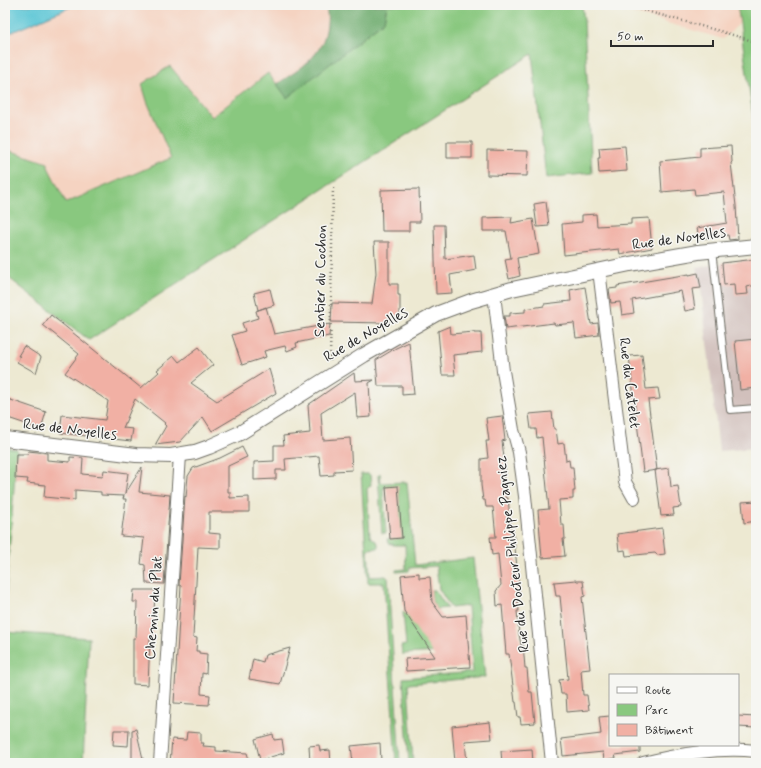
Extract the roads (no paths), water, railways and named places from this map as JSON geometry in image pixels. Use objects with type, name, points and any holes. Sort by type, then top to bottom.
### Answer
[{"type":"street","name":"Rue de Noyelles","points":[[5,438],[136,455],[180,455],[216,445],[240,433],[364,355],[436,314],[471,301],[494,294],[599,270],[682,254],[756,246]]},
{"type":"street","name":"Rue du Catelet","points":[[599,270],[625,482],[634,498]]},
{"type":"street","name":"Rue du Docteur Philippe Pagniez","points":[[494,294],[504,371],[526,504],[552,763]]},
{"type":"street","name":"Chemin du Plat","points":[[160,763],[180,455]]},
{"type":"street","points":[[643,763],[690,753],[714,750],[734,749],[756,751]]},
{"type":"lane","points":[[712,250],[730,410],[756,408]]},
{"type":"water","points":[[5,5],[75,5],[5,35]]}]
